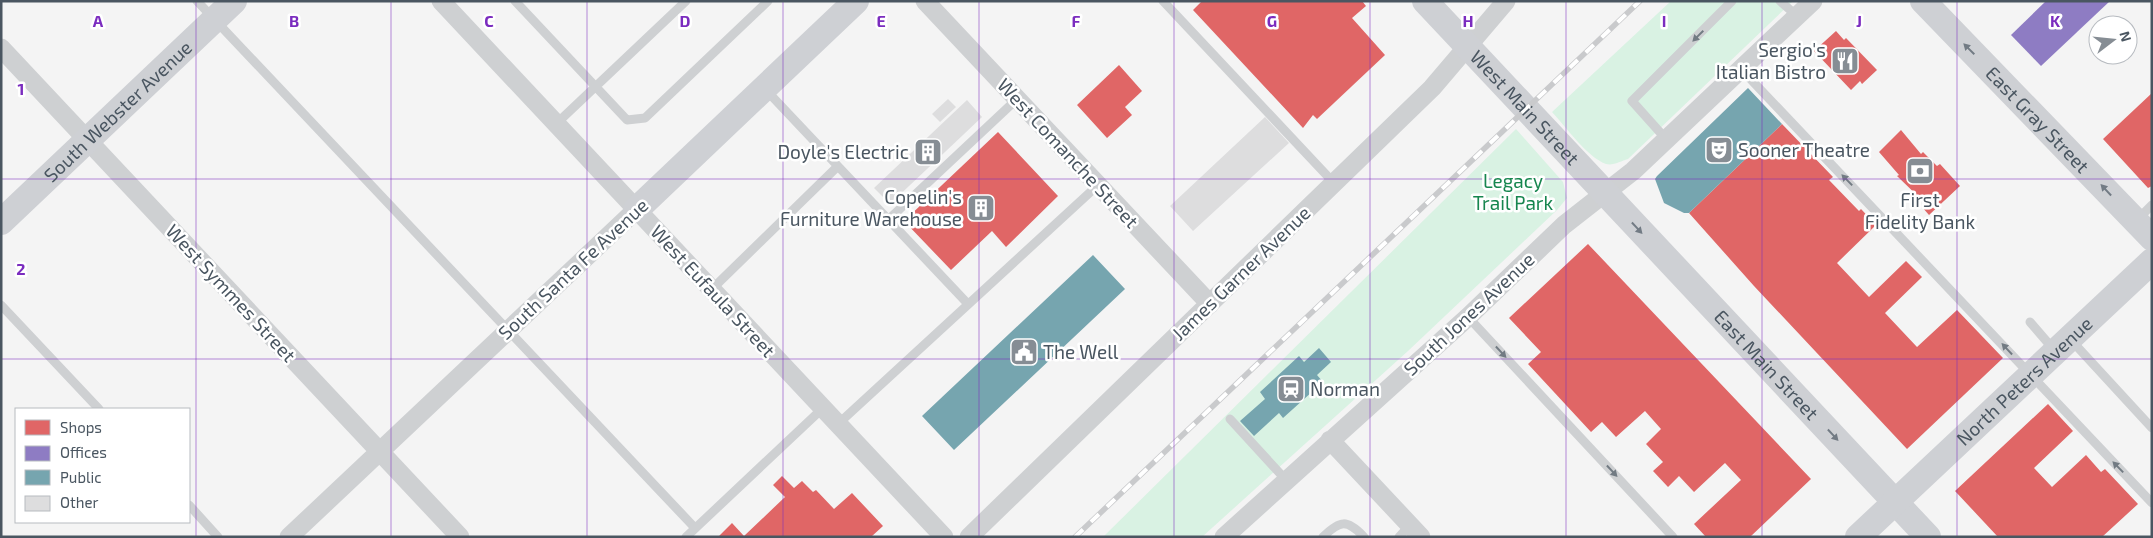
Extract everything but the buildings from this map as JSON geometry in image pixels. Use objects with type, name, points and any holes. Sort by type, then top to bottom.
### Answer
[{"type":"main road","name":"South Webster Avenue","points":[[1,222],[87,140],[206,10],[234,1]]},
{"type":"main road","name":"South Santa Fe Avenue","points":[[636,210],[856,1]]},
{"type":"main road","name":"West Main Street","points":[[1425,1],[1604,193]]},
{"type":"main road","name":"East Gray Street","points":[[1923,1],[2146,221]]},
{"type":"main road","name":"East Main Street","points":[[1604,193],[1928,537]]},
{"type":"main road","name":"North Peters Avenue","points":[[1858,537],[2152,261]]},
{"type":"street","name":"West Eufaula Street","points":[[441,1],[944,537]]},
{"type":"street","name":"West Comanche Street","points":[[925,1],[1210,304]]},
{"type":"street","name":"James Garner Avenue","points":[[969,537],[1432,88],[1506,1]]},
{"type":"street","name":"South Jones Avenue","points":[[1224,537],[1468,317],[1564,224],[1633,171],[1813,1]]},
{"type":"street","name":"West Symmes Street","points":[[1,48],[460,537]]},
{"type":"street","name":"South Santa Fe Avenue","points":[[289,537],[636,210]]},
{"type":"street","points":[[1330,440],[1410,533]]},
{"type":"lane","points":[[516,1],[627,120],[645,118],[768,1]]},
{"type":"lane","points":[[556,124],[686,1]]},
{"type":"lane","points":[[1163,1],[1334,183]]},
{"type":"lane","points":[[1666,139],[1632,101],[1732,1]]},
{"type":"lane","points":[[1780,1],[1797,16]]},
{"type":"lane","points":[[206,10],[696,528]]},
{"type":"lane","points":[[1740,68],[2152,503]]},
{"type":"lane","points":[[764,88],[968,304]]},
{"type":"lane","points":[[888,220],[1017,99]]},
{"type":"lane","points":[[711,290],[837,167]]},
{"type":"lane","points":[[838,424],[1098,185]]},
{"type":"lane","points":[[1,305],[98,408]]},
{"type":"lane","points":[[1468,317],[1674,537]]},
{"type":"lane","points":[[2030,322],[2062,344],[2152,428]]},
{"type":"lane","points":[[686,537],[823,408]]},
{"type":"lane","points":[[1230,419],[1286,480]]},
{"type":"lane","points":[[190,507],[218,537]]},
{"type":"lane","points":[[1323,537],[1334,526],[1342,523],[1354,526],[1364,537]]},
{"type":"green space","name":"Legacy Trail Park","points":[[1671,1],[1793,1],[1628,159],[1614,164],[1606,164],[1584,148],[1552,112]]},
{"type":"green space","name":"Legacy Trail Park","points":[[1516,129],[1563,182],[1567,198],[1557,210],[1408,351],[1202,537],[1103,537]]},
{"type":"railway","points":[[1075,537],[1640,1]]},
{"type":"place","name":"Sergio's Italian Bistro","points":[[1845,61]]},
{"type":"place","name":"Sooner Theatre","points":[[1719,150]]},
{"type":"place","name":"Doyle's Electric","points":[[928,152]]},
{"type":"place","name":"First Fidelity Bank","points":[[1920,171]]},
{"type":"place","name":"Copelin's Furniture Warehouse","points":[[981,208]]},
{"type":"place","name":"The Well","points":[[1024,352]]},
{"type":"place","name":"Norman","points":[[1291,389]]}]
